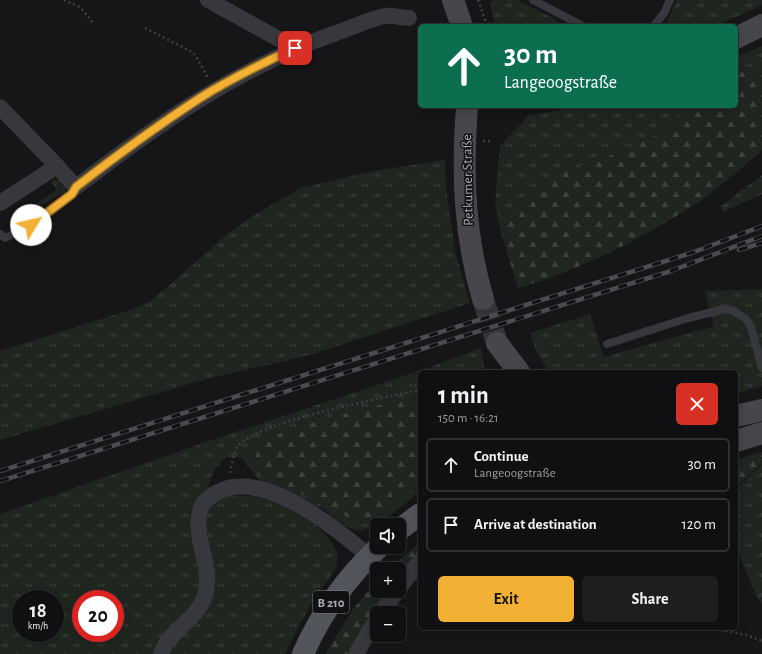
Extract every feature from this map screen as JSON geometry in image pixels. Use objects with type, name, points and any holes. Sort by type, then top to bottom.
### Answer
[{"type":"main road","points":[[452,0],[461,24]]},
{"type":"main road","points":[[738,37],[762,25]]},
{"type":"main road","name":"Petkumer Straße","points":[[467,108],[464,157],[465,207],[470,248],[483,299]]},
{"type":"main road","points":[[497,343],[499,370]]},
{"type":"main road","points":[[497,343],[506,370]]},
{"type":"main road","points":[[497,343],[517,370]]},
{"type":"main road","points":[[738,416],[762,410]]},
{"type":"main road","points":[[738,440],[762,433]]},
{"type":"main road","points":[[406,525],[418,516]]},
{"type":"main road","name":"B 210","points":[[303,654],[332,600],[350,577],[372,554]]},
{"type":"street","points":[[208,0],[295,48]]},
{"type":"street","points":[[0,107],[76,187],[140,139],[214,90],[295,48],[385,16],[409,18]]},
{"type":"street","points":[[0,203],[57,166]]},
{"type":"street","points":[[161,654],[166,642],[197,610],[206,592],[207,580],[199,540],[199,521],[201,506],[214,494],[230,487],[254,488],[301,505],[370,549]]},
{"type":"street","points":[[406,579],[418,564]]},
{"type":"street","points":[[356,654],[370,630]]},
{"type":"lane","points":[[533,0],[579,24]]},
{"type":"lane","points":[[656,24],[664,13],[670,0]]},
{"type":"lane","points":[[0,234],[5,238],[31,225],[72,194],[76,187]]},
{"type":"lane","points":[[607,344],[688,318],[725,309],[732,310],[746,319],[751,327],[762,368]]},
{"type":"path","points":[[64,0],[80,7],[94,24]]},
{"type":"path","points":[[478,0],[485,24]]},
{"type":"path","points":[[145,28],[192,52],[196,56],[214,90]]},
{"type":"path","points":[[230,487],[230,473],[238,446],[250,437],[274,426],[325,411],[418,390]]},
{"type":"path","points":[[721,630],[747,635],[762,641]]},
{"type":"green space","points":[[494,0],[517,0],[555,19],[559,24],[495,24],[490,3]]},
{"type":"green space","points":[[677,0],[762,0],[762,5],[719,24],[666,24]]},
{"type":"green space","points":[[762,46],[762,66],[751,69],[738,68],[738,56]]},
{"type":"green space","points":[[762,66],[762,150],[757,155],[707,196],[640,237],[592,261],[518,288],[500,229],[522,211],[540,185],[559,169],[594,163],[664,132],[684,108],[738,108],[738,68],[751,69]]},
{"type":"green space","points":[[570,108],[684,108],[664,132],[594,163],[559,169],[540,185],[522,211],[500,229],[495,203],[500,146],[528,116]]},
{"type":"green space","points":[[445,160],[446,188],[455,251],[470,303],[313,354],[203,380],[0,440],[0,351],[130,310],[151,301],[232,230],[301,188],[373,171]]},
{"type":"green space","points":[[762,175],[762,194],[723,212],[721,206]]},
{"type":"green space","points":[[59,179],[67,187],[64,193],[12,223],[12,226],[9,222],[57,190],[51,181]]},
{"type":"green space","points":[[762,289],[762,386],[738,392],[738,370],[548,370],[536,351],[530,333],[590,314],[604,357],[714,326],[705,291]]},
{"type":"green space","points":[[481,348],[485,370],[421,370]]},
{"type":"green space","points":[[418,371],[418,494],[386,518],[370,518],[370,528],[361,531],[354,530],[346,526],[322,508],[288,492],[261,483],[242,458],[226,457],[214,470],[208,486],[222,497],[249,496],[275,502],[300,515],[313,524],[325,534],[333,545],[337,556],[336,567],[315,597],[285,654],[0,654],[0,514],[229,434]]},
{"type":"green space","points":[[405,398],[418,406],[418,488],[378,517],[370,518],[370,521],[366,523],[355,522],[338,511],[292,489],[261,477],[243,453],[260,440],[318,421]]},
{"type":"green space","points":[[762,452],[762,463],[738,485],[738,459]]},
{"type":"green space","points":[[762,464],[762,604],[758,599],[741,560],[738,547],[738,487]]},
{"type":"green space","points":[[418,544],[418,556],[406,569],[406,562],[397,562]]},
{"type":"green space","points":[[370,589],[370,598],[385,598],[380,606],[370,606],[370,622],[350,654],[325,654],[354,608]]},
{"type":"tunnel","points":[[483,299],[497,343]]},
{"type":"railway","points":[[0,471],[694,252],[762,226]]},
{"type":"railway","points":[[0,481],[671,271],[762,236]]},
{"type":"railway","points":[[739,250],[762,243]]},
{"type":"route","points":[[31,225],[72,194],[76,187],[140,139],[201,98],[262,64],[295,48]]}]
